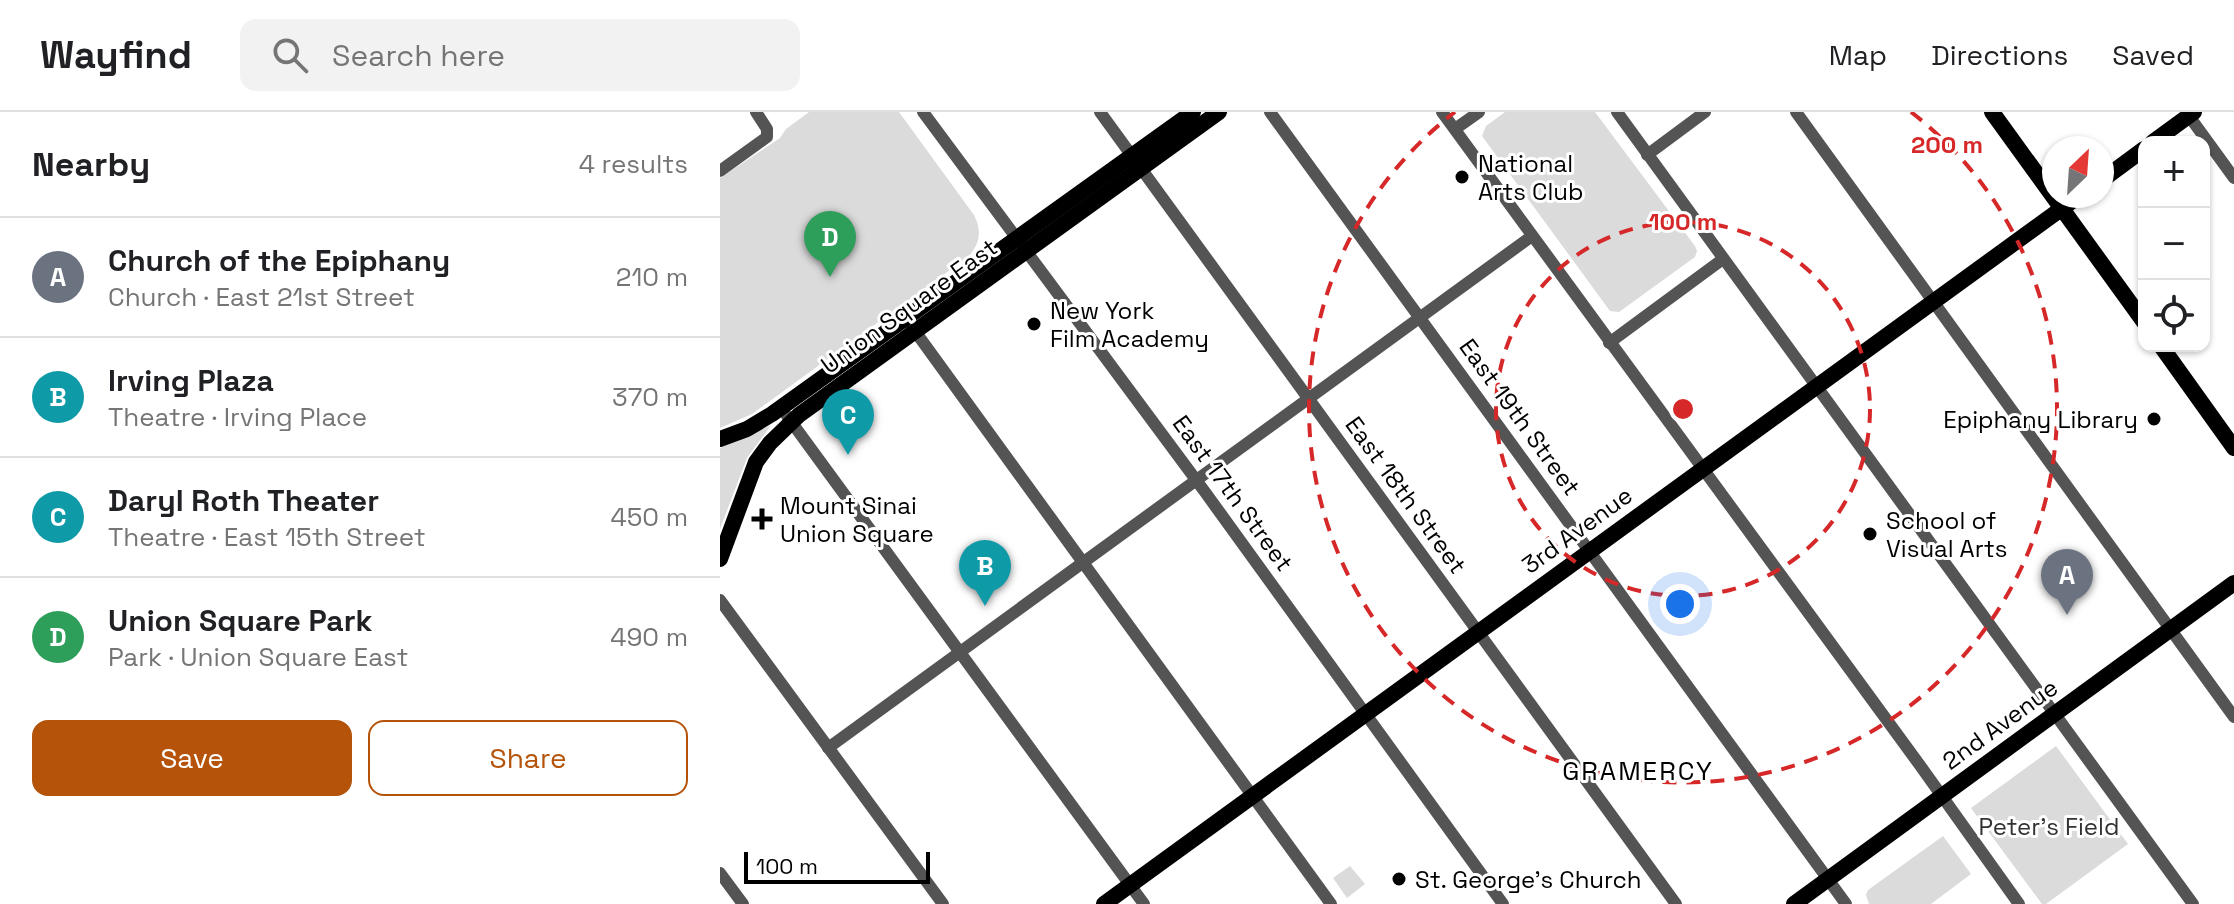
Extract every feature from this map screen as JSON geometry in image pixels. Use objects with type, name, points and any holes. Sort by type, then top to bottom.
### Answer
[{"type":"main road","points":[[1137,162],[1193,112]]},
{"type":"main road","points":[[1137,162],[1219,112]]},
{"type":"main road","points":[[1992,112],[2042,181]]},
{"type":"main road","points":[[2161,136],[2190,113]]},
{"type":"main road","points":[[2114,171],[2138,153]]},
{"type":"main road","name":"Union Square East","points":[[720,439],[747,429],[910,325],[1137,162]]},
{"type":"main road","points":[[2062,208],[2138,314]]},
{"type":"main road","name":"3rd Avenue","points":[[1104,904],[2062,208]]},
{"type":"main road","name":"Union Square East","points":[[720,559],[756,462],[770,443],[791,422],[910,325]]},
{"type":"main road","points":[[2165,352],[2234,448]]},
{"type":"main road","name":"2nd Avenue","points":[[1794,904],[2234,583]]},
{"type":"street","points":[[720,171],[767,137],[767,129],[756,112]]},
{"type":"street","name":"East 17th Street","points":[[923,112],[1196,480],[1503,904]]},
{"type":"street","name":"East 18th Street","points":[[1100,112],[1676,904]]},
{"type":"street","name":"East 19th Street","points":[[1270,112],[1846,904]]},
{"type":"street","points":[[1442,112],[2019,904]]},
{"type":"street","points":[[1455,129],[1479,112]]},
{"type":"street","points":[[1617,112],[2193,904]]},
{"type":"street","points":[[1647,155],[1705,112]]},
{"type":"street","points":[[1796,112],[2234,717]]},
{"type":"street","points":[[2190,113],[2234,178]]},
{"type":"street","points":[[828,748],[1532,236]]},
{"type":"street","points":[[1609,343],[1723,259]]},
{"type":"street","points":[[910,325],[1331,904]]},
{"type":"street","points":[[781,408],[1144,904]]},
{"type":"street","points":[[720,600],[943,904]]},
{"type":"street","points":[[720,873],[743,904]]},
{"type":"green space","points":[[809,112],[899,112],[974,215],[979,232],[978,242],[969,256],[752,414],[720,428],[720,178],[780,138],[786,129]]},
{"type":"green space","points":[[1505,112],[1595,112],[1695,246],[1695,257],[1619,312],[1610,311],[1482,136],[1486,126]]},
{"type":"green space","points":[[771,425],[747,458],[720,529],[720,448]]},
{"type":"green space","name":"Peter's Field","points":[[2056,746],[2128,844],[2042,904],[1971,808]]},
{"type":"green space","points":[[1943,836],[1971,874],[1931,904],[1869,904],[1868,890]]},
{"type":"green space","points":[[1350,866],[1365,884],[1347,898],[1333,878]]},
{"type":"place","name":"National Arts Club","points":[[1462,177]]},
{"type":"place","name":"Union Square Park","points":[[830,277]]},
{"type":"place","name":"New York Film Academy","points":[[1034,324]]},
{"type":"place","name":"Epiphany Library","points":[[2154,419]]},
{"type":"place","name":"Daryl Roth Theater","points":[[848,455]]},
{"type":"place","name":"Mount Sinai Union Square","points":[[762,519]]},
{"type":"place","name":"School of Visual Arts","points":[[1870,534]]},
{"type":"place","name":"Irving Plaza","points":[[985,606]]},
{"type":"place","name":"Church of the Epiphany","points":[[2067,615]]},
{"type":"place","name":"St. George's Church","points":[[1399,879]]},
{"type":"district","name":"GRAMERCY","points":[[1638,771]]}]
